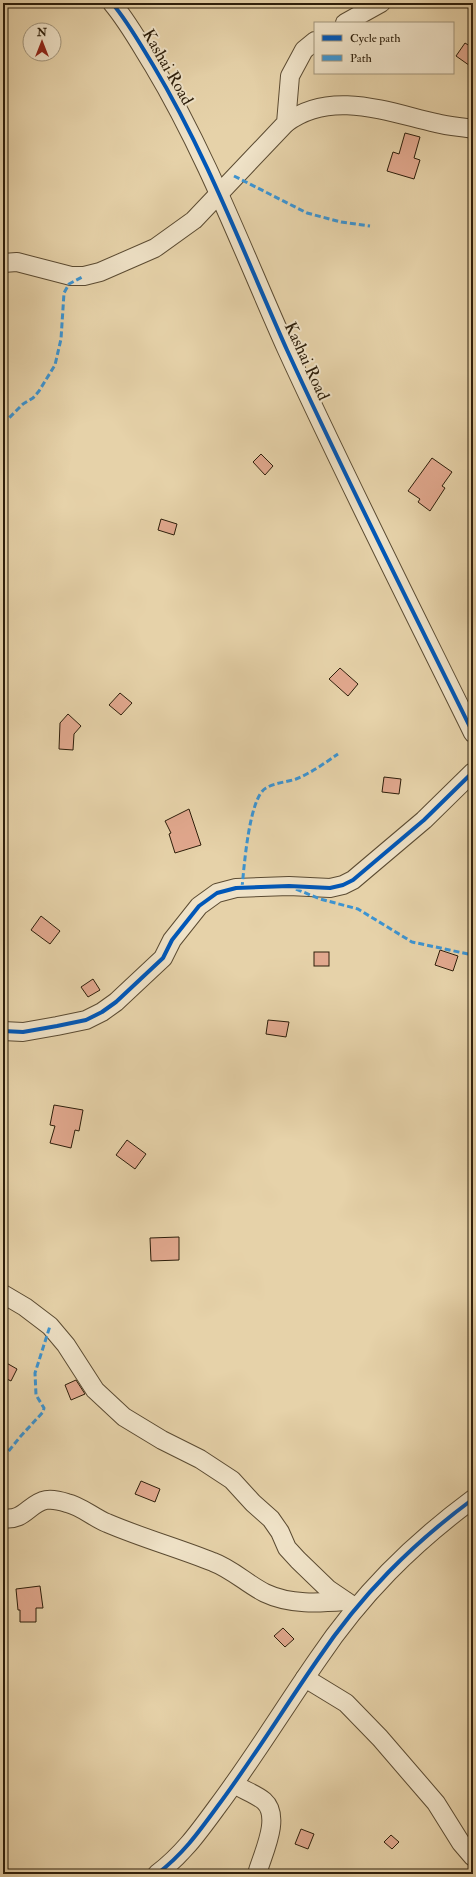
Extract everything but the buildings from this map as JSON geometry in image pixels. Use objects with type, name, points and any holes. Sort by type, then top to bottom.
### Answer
[{"type":"street","name":"Kashai Road","points":[[112,3],[123,16],[168,90],[219,195],[287,348],[344,470],[473,733]]},
{"type":"street","points":[[347,22],[381,3]]},
{"type":"street","points":[[286,122],[290,76],[304,50],[314,42]]},
{"type":"street","points":[[3,263],[8,261],[18,262],[71,276],[84,276],[100,272],[155,248],[194,220],[286,122],[298,113],[311,108],[350,105],[363,106],[438,123],[473,129]]},
{"type":"street","points":[[3,1031],[24,1032],[86,1020],[102,1012],[116,1002],[163,958],[172,940],[199,906],[217,893],[236,888],[288,886],[330,888],[343,885],[353,880],[424,820],[473,772]]},
{"type":"street","points":[[3,1294],[25,1307],[50,1326],[66,1345],[95,1390],[124,1417],[162,1440],[200,1459],[232,1480],[270,1519],[280,1532],[287,1548],[298,1560],[328,1589],[351,1604]]},
{"type":"street","points":[[157,1874],[192,1842],[234,1784],[305,1678],[351,1604],[403,1557],[473,1499]]},
{"type":"street","points":[[3,1518],[10,1519],[24,1515],[45,1500],[69,1503],[104,1522],[134,1534],[187,1551],[216,1563],[265,1593],[279,1598],[314,1603],[351,1604]]},
{"type":"street","points":[[305,1678],[346,1703],[380,1738],[436,1803],[461,1843],[473,1857]]},
{"type":"street","points":[[234,1784],[264,1801],[270,1809],[272,1821],[257,1874]]},
{"type":"marked path","points":[[234,176],[307,213],[341,222],[370,226]]},
{"type":"marked path","points":[[3,424],[23,404],[33,398],[55,365],[61,339],[64,293],[69,284],[84,276]]},
{"type":"marked path","points":[[242,888],[251,818],[260,794],[269,786],[296,779],[307,774],[338,754]]},
{"type":"marked path","points":[[296,889],[320,899],[358,909],[412,942],[473,955]]},
{"type":"marked path","points":[[3,1458],[43,1412],[44,1408],[36,1395],[35,1373],[50,1326]]},
{"type":"cycle path","points":[[112,3],[129,25],[191,134],[208,169],[309,398],[378,542],[473,733]]},
{"type":"cycle path","points":[[3,1031],[23,1032],[57,1026],[86,1020],[102,1012],[116,1002],[163,958],[172,940],[199,906],[217,893],[236,888],[289,886],[330,888],[343,885],[353,880],[424,820],[473,772]]},
{"type":"cycle path","points":[[157,1874],[175,1859],[203,1826],[243,1771],[334,1636],[352,1613],[388,1572],[408,1553],[450,1516],[473,1499]]}]
